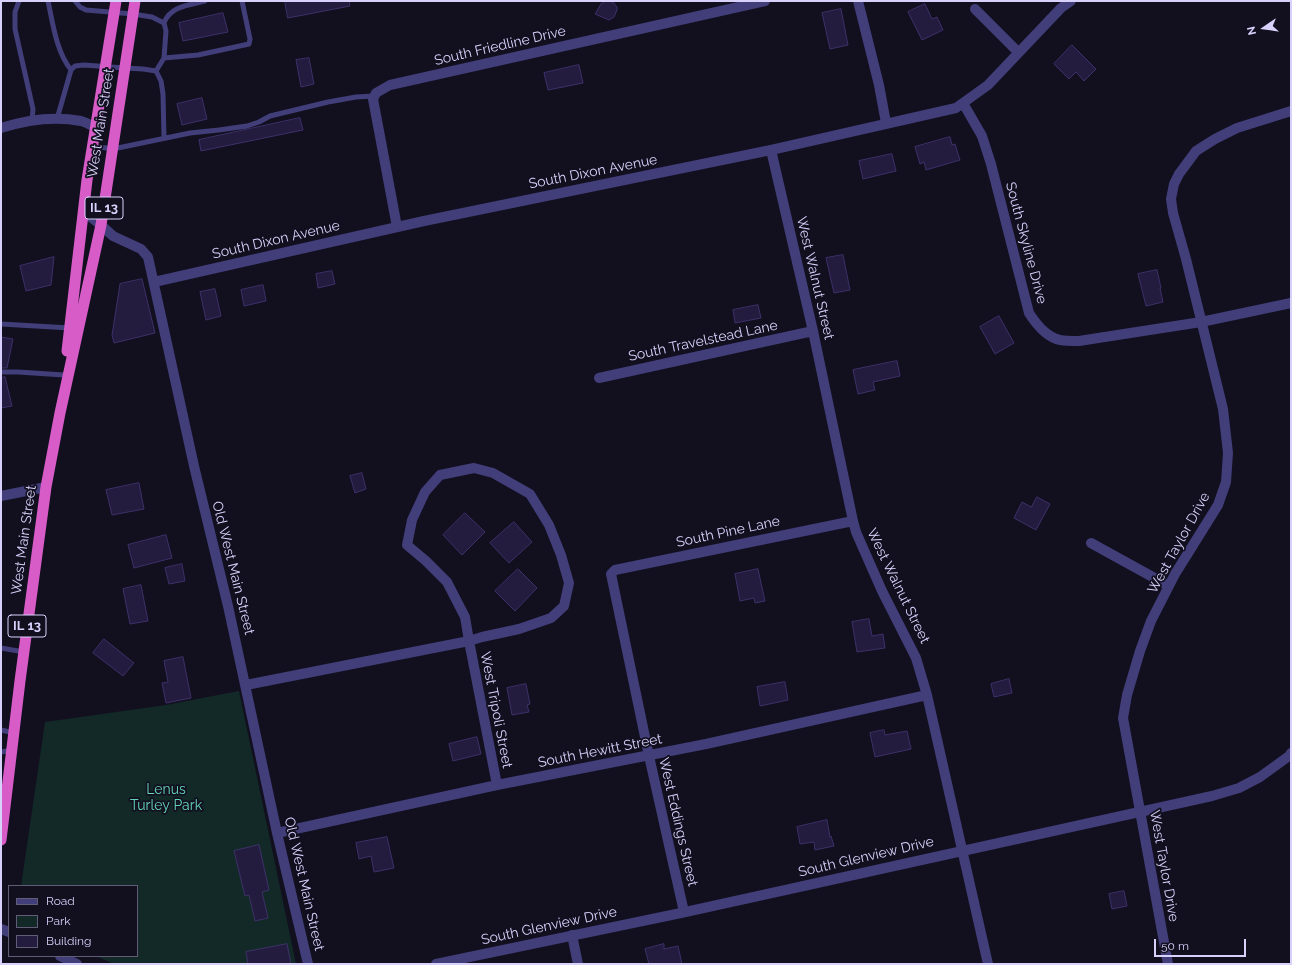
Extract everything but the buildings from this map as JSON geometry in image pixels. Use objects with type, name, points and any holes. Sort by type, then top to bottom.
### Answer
[{"type":"highway","name":"West Main Street","points":[[60,413],[83,211],[116,1]]},
{"type":"highway","name":"West Main Street","points":[[1,840],[6,751],[14,732],[46,487],[60,413],[101,225],[135,1]]},
{"type":"street","name":"South Friedline Drive","points":[[375,96],[376,93],[390,85],[765,1]]},
{"type":"street","points":[[858,1],[879,85],[886,123]]},
{"type":"street","name":"South Dixon Avenue","points":[[154,282],[465,212],[772,150],[956,108],[988,85],[1061,8],[1071,1]]},
{"type":"street","points":[[975,9],[1018,52]]},
{"type":"street","points":[[375,96],[373,99],[397,227]]},
{"type":"street","name":"South Skyline Drive","points":[[963,103],[982,136],[1029,313],[1042,330],[1059,340],[1080,341],[1201,322],[1291,303]]},
{"type":"street","name":"West Taylor Drive","points":[[1168,964],[1123,718],[1127,695],[1140,651],[1152,621],[1175,574],[1218,505],[1226,482],[1228,453],[1223,409],[1186,258],[1172,213],[1171,199],[1174,184],[1179,174],[1196,151],[1237,128],[1291,112]]},
{"type":"street","points":[[1,128],[17,123],[57,119],[82,121],[95,128]]},
{"type":"street","name":"West Walnut Street","points":[[772,150],[852,521],[882,591],[916,658],[927,695],[988,964]]},
{"type":"street","name":"Old West Main Street","points":[[83,211],[113,236],[141,249],[148,257],[194,466],[246,685],[277,833],[308,964]]},
{"type":"street","name":"South Travelstead Lane","points":[[599,378],[812,331]]},
{"type":"street","points":[[246,685],[469,641],[519,629],[551,618],[564,606],[569,583],[561,555],[549,525],[530,494],[494,473],[474,468],[440,475],[425,492],[412,520],[407,545],[447,582],[466,617],[469,641]]},
{"type":"street","points":[[1,496],[46,487]]},
{"type":"street","name":"South Pine Lane","points":[[611,574],[615,570],[852,521]]},
{"type":"street","points":[[1091,543],[1169,586]]},
{"type":"street","name":"West Eddings Street","points":[[611,574],[649,756],[684,912]]},
{"type":"street","name":"West Tripoli Street","points":[[469,641],[497,785]]},
{"type":"street","name":"South Hewitt Street","points":[[277,833],[497,785],[706,744],[927,695]]},
{"type":"street","name":"South Glenview Drive","points":[[436,964],[684,912],[1212,796],[1239,788],[1260,777],[1291,753]]},
{"type":"street","points":[[572,935],[578,964]]},
{"type":"street","points":[[62,957],[76,964]]},
{"type":"lane","points":[[19,1],[15,12],[15,29],[33,110],[32,121]]},
{"type":"lane","points":[[48,1],[64,62],[71,70]]},
{"type":"lane","points":[[75,1],[80,7],[86,10],[152,17],[164,23]]},
{"type":"lane","points":[[156,72],[164,58],[166,31],[164,23],[166,16],[176,9],[205,1]]},
{"type":"lane","points":[[164,58],[198,55],[249,44],[250,39],[242,1]]},
{"type":"lane","points":[[57,119],[71,70],[75,66],[84,65],[143,69],[156,72],[161,81],[163,94],[164,138]]},
{"type":"lane","points":[[92,146],[113,149],[190,133],[247,126],[270,116],[328,102],[356,97],[375,96]]},
{"type":"lane","points":[[1,324],[70,328]]},
{"type":"lane","points":[[1,372],[64,375]]},
{"type":"lane","points":[[1,648],[24,652]]},
{"type":"lane","points":[[1,730],[14,732]]},
{"type":"green space","name":"Lenus Turley Park","points":[[239,691],[296,964],[114,964],[98,957],[138,957],[138,885],[21,885],[45,722],[166,705]]}]
